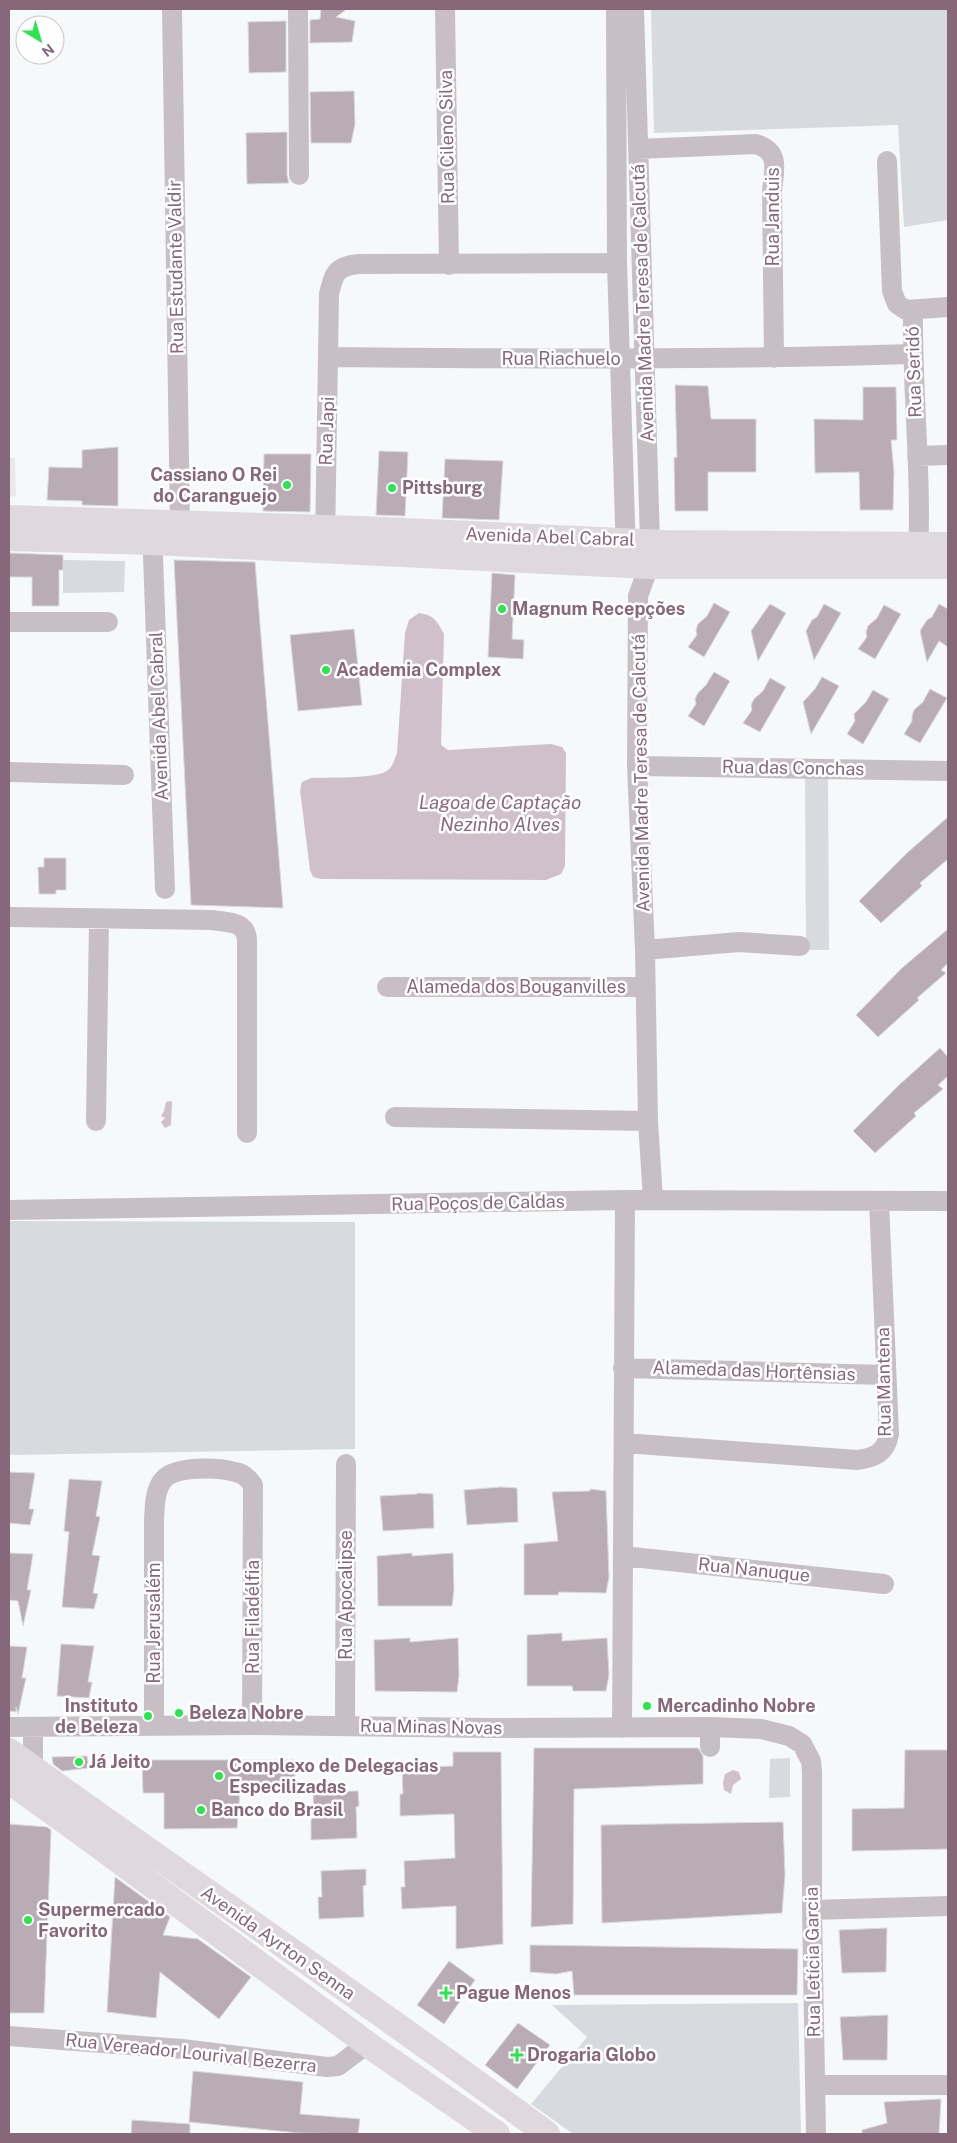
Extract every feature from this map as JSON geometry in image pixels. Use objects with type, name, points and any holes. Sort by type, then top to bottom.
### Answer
[{"type":"main road","name":"Avenida Abel Cabral","points":[[9,518],[152,533],[264,549],[325,540]]},
{"type":"main road","name":"Avenida Abel Cabral","points":[[9,538],[152,533],[180,525],[325,540],[638,553],[918,557],[948,566]]},
{"type":"main road","name":"Avenida Abel Cabral","points":[[918,557],[948,545]]},
{"type":"main road","name":"Avenida Ayrton Senna","points":[[9,1751],[20,1779],[367,2044],[497,2134]]},
{"type":"main road","name":"Avenida Ayrton Senna","points":[[20,1779],[475,2080],[548,2134]]},
{"type":"street","name":"Rua Estudante Valdir","points":[[172,9],[180,525]]},
{"type":"street","points":[[298,9],[299,174]]},
{"type":"street","name":"Rua Cileno Silva","points":[[444,9],[449,265]]},
{"type":"street","name":"Avenida Madre Teresa de Calcutá","points":[[616,9],[617,263],[620,360],[638,553]]},
{"type":"street","name":"Avenida Madre Teresa de Calcutá","points":[[622,1728],[623,1368],[641,1200],[644,1121],[642,986],[645,950],[637,766],[638,553],[646,359],[634,9]]},
{"type":"street","name":"Rua Janduis","points":[[638,149],[756,144],[766,147],[771,151],[774,164],[772,191],[774,358]]},
{"type":"street","name":"Rua Seridó","points":[[887,161],[892,290],[894,300],[901,308],[913,310],[912,354],[917,456],[918,557]]},
{"type":"street","name":"Rua Japi","points":[[325,540],[329,357],[328,312],[332,280],[337,271],[345,265],[617,263]]},
{"type":"street","points":[[913,310],[948,308]]},
{"type":"street","name":"Rua Riachuelo","points":[[329,357],[620,360],[912,354]]},
{"type":"street","points":[[917,456],[948,455]]},
{"type":"street","name":"Avenida Abel Cabral","points":[[152,533],[166,889]]},
{"type":"street","points":[[9,622],[108,622]]},
{"type":"street","name":"Rua das Conchas","points":[[637,766],[948,771]]},
{"type":"street","points":[[9,772],[124,775]]},
{"type":"street","points":[[9,917],[211,920],[234,923],[246,930],[247,1133]]},
{"type":"street","points":[[96,1122],[99,919]]},
{"type":"street","points":[[645,950],[739,942],[800,946]]},
{"type":"street","name":"Alameda dos Bouganvilles","points":[[387,987],[642,986]]},
{"type":"street","points":[[395,1117],[644,1121]]},
{"type":"street","name":"Rua Poços de Caldas","points":[[9,1210],[641,1200],[948,1201]]},
{"type":"street","name":"Rua Mantena","points":[[624,1443],[824,1458],[867,1459],[883,1450],[887,1443],[888,1423],[879,1201]]},
{"type":"street","name":"Alameda das Hortênsias","points":[[623,1368],[885,1375]]},
{"type":"street","name":"Rua Apocalipse","points":[[345,1725],[346,1464]]},
{"type":"street","name":"Rua Filadélfia","points":[[154,1520],[156,1496],[163,1480],[179,1471],[191,1469],[235,1472],[244,1476],[253,1485],[252,1725]]},
{"type":"street","name":"Rua Jerusalém","points":[[154,1520],[154,1725]]},
{"type":"street","name":"Rua Nanuque","points":[[623,1556],[884,1584]]},
{"type":"street","name":"Rua Minas Novas","points":[[9,1727],[345,1725],[622,1728],[710,1737],[761,1729],[790,1736],[802,1744],[812,1761],[813,1790]]},
{"type":"street","points":[[20,1779],[34,1728]]},
{"type":"street","name":"Rua Letícia Garcia","points":[[813,1790],[821,1868],[812,1910],[816,2134]]},
{"type":"street","points":[[812,1910],[948,1906]]},
{"type":"street","name":"Rua Vereador Lourival Bezerra","points":[[9,2036],[182,2049],[326,2067],[338,2066],[367,2044]]},
{"type":"street","points":[[815,2085],[948,2085]]},
{"type":"shaded area","points":[[651,9],[948,9],[948,220],[904,227],[898,125],[654,133]]},
{"type":"shaded area","points":[[9,458],[15,458],[16,496],[9,497]]},
{"type":"shaded area","points":[[63,560],[125,561],[124,592],[63,593]]},
{"type":"shaded area","points":[[805,776],[828,776],[829,950],[806,950]]},
{"type":"shaded area","points":[[9,1221],[355,1222],[355,1449],[9,1455]]},
{"type":"shaded area","points":[[790,1758],[790,1797],[769,1798],[770,1759]]},
{"type":"shaded area","points":[[798,2003],[801,2134],[573,2134],[531,2104],[587,2037],[552,2005]]},
{"type":"water","name":"Lagoa de Captação Nezinho Alves","points":[[419,613],[434,619],[444,634],[441,745],[448,750],[551,744],[562,747],[566,753],[565,866],[561,874],[546,880],[321,879],[313,877],[310,870],[300,790],[302,782],[311,778],[359,777],[378,774],[385,772],[392,766],[397,753],[405,633],[409,620]]},
{"type":"water","points":[[172,1101],[171,1125],[165,1128],[161,1122],[165,1118],[161,1116],[166,1102]]},
{"type":"water","points":[[733,1770],[739,1772],[741,1779],[733,1785],[731,1794],[724,1790],[723,1783],[725,1774]]},
{"type":"building","points":[[321,9],[347,9],[336,17],[355,21],[352,42],[310,43],[310,20],[320,19]]},
{"type":"building","points":[[286,21],[286,72],[249,73],[248,22]]},
{"type":"building","points":[[354,91],[355,124],[351,143],[311,143],[310,92]]},
{"type":"building","points":[[287,132],[287,175],[289,183],[247,184],[246,133]]},
{"type":"building","points":[[675,385],[708,386],[711,419],[756,419],[756,472],[708,472],[708,511],[675,511],[674,458],[677,457]]},
{"type":"building","points":[[863,387],[896,387],[897,440],[891,440],[894,472],[893,510],[860,510],[859,472],[815,473],[814,419],[863,420]]},
{"type":"building","points":[[118,447],[118,506],[82,505],[82,501],[47,500],[49,467],[82,468],[82,450]]},
{"type":"building","name":"Pittsburg","points":[[379,451],[408,452],[405,516],[376,515]]},
{"type":"building","name":"Cassiano O Rei do Caranguejo","points":[[264,454],[311,454],[310,512],[263,511]]},
{"type":"building","points":[[445,459],[503,461],[499,520],[442,518]]},
{"type":"building","points":[[9,553],[63,555],[63,570],[59,570],[59,606],[32,606],[32,577],[9,577]]},
{"type":"building","points":[[174,560],[255,562],[283,908],[191,905]]},
{"type":"building","name":"Magnum Recepções","points":[[492,573],[515,575],[512,639],[524,640],[523,659],[488,657]]},
{"type":"building","points":[[714,603],[730,612],[704,657],[688,647],[697,635],[698,624],[707,616]]},
{"type":"building","points":[[770,604],[786,613],[758,661],[751,631]]},
{"type":"building","points":[[824,604],[841,613],[814,660],[806,631]]},
{"type":"building","points":[[939,604],[948,609],[948,647],[939,641],[927,662],[920,631],[927,620],[932,617]]},
{"type":"building","points":[[884,605],[901,614],[875,659],[858,649],[867,637],[868,626],[877,618]]},
{"type":"building","name":"Academia Complex","points":[[354,629],[362,705],[298,711],[290,635]]},
{"type":"building","points":[[714,672],[730,681],[704,726],[688,716],[696,704],[695,699],[698,693],[706,685]]},
{"type":"building","points":[[822,677],[839,686],[811,734],[803,702],[815,689]]},
{"type":"building","points":[[770,678],[786,687],[760,732],[743,723],[752,710],[751,705],[754,699],[763,691]]},
{"type":"building","points":[[930,689],[947,698],[920,743],[904,734],[912,721],[914,710],[923,702]]},
{"type":"building","points":[[873,690],[889,699],[863,744],[847,734],[855,721],[854,714],[866,702]]},
{"type":"building","points":[[948,817],[948,859],[920,883],[922,886],[881,923],[859,901],[907,853]]},
{"type":"building","points":[[44,858],[66,858],[66,890],[56,890],[56,894],[39,894],[38,867],[44,867]]},
{"type":"building","points":[[948,929],[948,963],[941,970],[946,973],[917,998],[919,1000],[878,1037],[856,1015],[902,968]]},
{"type":"building","points":[[940,1048],[948,1057],[948,1076],[938,1085],[943,1089],[914,1113],[916,1116],[875,1153],[853,1131],[899,1085]]},
{"type":"building","points":[[9,1472],[35,1473],[29,1509],[34,1509],[30,1525],[9,1523]]},
{"type":"building","points":[[69,1479],[102,1481],[96,1516],[100,1517],[92,1555],[100,1556],[93,1593],[98,1594],[94,1609],[62,1607],[69,1532],[64,1531]]},
{"type":"building","points":[[501,1487],[517,1488],[518,1522],[467,1525],[464,1490]]},
{"type":"building","points":[[590,1489],[606,1491],[609,1577],[606,1593],[559,1592],[558,1595],[524,1595],[524,1544],[558,1541],[552,1492],[590,1491]]},
{"type":"building","points":[[417,1493],[433,1494],[434,1528],[383,1531],[380,1496]]},
{"type":"building","points":[[9,1553],[33,1554],[27,1590],[31,1590],[23,1626],[18,1601],[9,1600]]},
{"type":"building","points":[[412,1553],[412,1556],[453,1553],[454,1590],[452,1606],[378,1606],[377,1556]]},
{"type":"building","points":[[562,1633],[562,1641],[607,1638],[609,1675],[606,1691],[573,1691],[572,1686],[527,1686],[527,1635]]},
{"type":"building","points":[[410,1638],[410,1642],[458,1638],[459,1676],[457,1692],[375,1691],[374,1640]]},
{"type":"building","points":[[61,1644],[94,1646],[88,1682],[92,1682],[89,1698],[57,1696]]},
{"type":"building","points":[[9,1646],[27,1647],[22,1678],[26,1678],[18,1714],[16,1707],[16,1712],[9,1711]]},
{"type":"building","points":[[534,1748],[698,1748],[703,1756],[703,1784],[574,1789],[573,1924],[531,1927]]},
{"type":"building","points":[[905,1750],[948,1750],[948,1849],[852,1851],[852,1809],[904,1808]]},
{"type":"building","points":[[453,1752],[501,1752],[503,1944],[456,1949],[456,1906],[402,1909],[401,1887],[405,1887],[404,1861],[455,1858],[454,1814],[400,1816],[400,1794],[403,1794],[402,1768],[453,1766]]},
{"type":"building","points":[[87,1756],[89,1768],[62,1771],[53,1764],[52,1757]]},
{"type":"building","name":"Complexo de Delegacias Especilizadas","points":[[142,1760],[294,1760],[296,1791],[240,1792],[237,1828],[164,1829],[164,1793],[143,1793]]},
{"type":"building","points":[[358,1791],[359,1806],[356,1807],[357,1838],[311,1840],[311,1819],[314,1818],[313,1792]]},
{"type":"building","points":[[783,1822],[785,1875],[782,1913],[602,1923],[601,1825]]},
{"type":"building","name":"Supermercado Favorito","points":[[9,1824],[47,1827],[51,1830],[44,2013],[9,2013]]},
{"type":"building","points":[[366,1869],[366,1885],[363,1886],[364,1917],[319,1919],[318,1897],[322,1897],[321,1871]]},
{"type":"building","points":[[115,1877],[170,1917],[163,1935],[198,1939],[251,1977],[219,2019],[160,1972],[156,2018],[107,2012]]},
{"type":"building","points":[[887,1928],[886,1972],[842,1973],[839,1930]]},
{"type":"building","points":[[530,1945],[798,1949],[797,1995],[574,1995],[572,1971],[556,1974],[530,1972]]},
{"type":"building","name":"Pague Menos","points":[[449,1961],[475,1980],[444,2024],[417,2005]]},
{"type":"building","points":[[888,2015],[887,2060],[843,2060],[840,2017]]},
{"type":"building","name":"Drogaria Globo","points":[[518,2023],[550,2045],[517,2089],[485,2065]]},
{"type":"building","points":[[193,2071],[303,2082],[300,2114],[360,2119],[358,2134],[298,2133],[189,2122]]},
{"type":"building","points":[[941,2099],[939,2134],[862,2134],[862,2130],[887,2123],[884,2102]]},
{"type":"building","points":[[132,2120],[190,2124],[190,2134],[131,2134]]},
{"type":"place","name":"Cassiano O Rei do Caranguejo","points":[[287,485]]},
{"type":"place","name":"Pittsburg","points":[[392,488]]},
{"type":"place","name":"Magnum Recepções","points":[[502,609]]},
{"type":"place","name":"Academia Complex","points":[[326,670]]},
{"type":"place","name":"Mercadinho Nobre","points":[[647,1706]]},
{"type":"place","name":"Beleza Nobre","points":[[179,1713]]},
{"type":"place","name":"Instituto de Beleza","points":[[148,1716]]},
{"type":"place","name":"Já Jeito","points":[[79,1762]]},
{"type":"place","name":"Complexo de Delegacias Especilizadas","points":[[219,1776]]},
{"type":"place","name":"Banco do Brasil","points":[[201,1810]]},
{"type":"place","name":"Supermercado Favorito","points":[[28,1920]]},
{"type":"place","name":"Pague Menos","points":[[446,1993]]},
{"type":"place","name":"Drogaria Globo","points":[[517,2055]]}]
